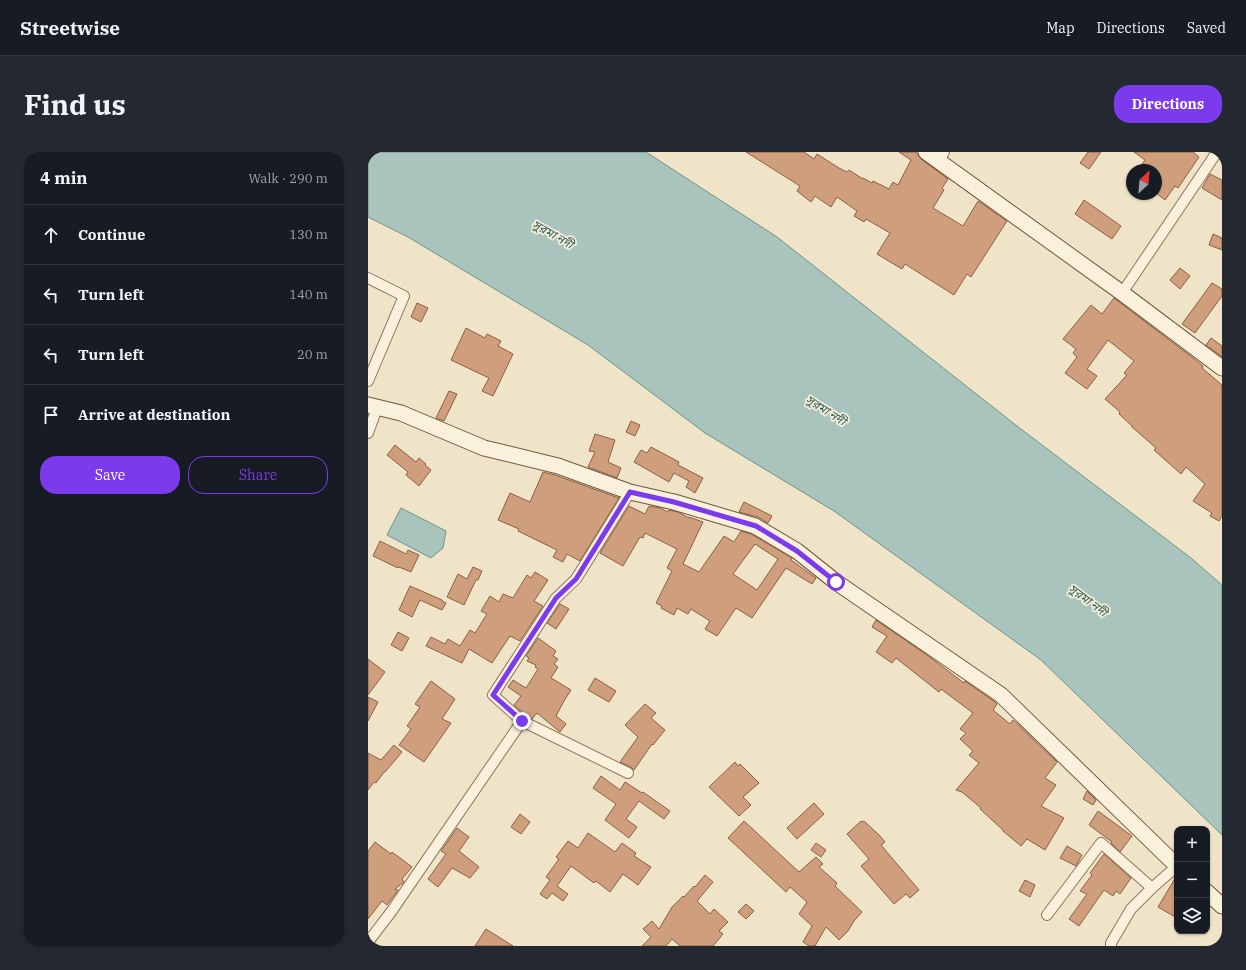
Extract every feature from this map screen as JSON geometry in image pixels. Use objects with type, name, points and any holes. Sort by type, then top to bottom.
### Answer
[{"type":"street","points":[[926,152],[942,156],[1222,368]]},
{"type":"street","points":[[1122,293],[1217,152]]},
{"type":"street","points":[[368,278],[404,296],[368,381]]},
{"type":"street","points":[[368,433],[373,407],[401,413],[484,448],[558,466],[630,492],[674,502],[756,526],[797,551],[836,582],[1001,695],[1174,863]]},
{"type":"street","points":[[628,773],[522,721],[493,695],[556,598],[576,579],[630,492]]},
{"type":"street","points":[[368,942],[391,912],[522,721]]},
{"type":"street","points":[[1047,915],[1101,843],[1152,888]]},
{"type":"street","points":[[1111,946],[1111,943],[1131,909],[1174,869]]},
{"type":"street","points":[[1210,895],[1222,906]]},
{"type":"water","name":"সুরমা নদী","points":[[368,152],[646,152],[777,237],[1017,426],[1191,558],[1222,585],[1222,835],[1041,660],[834,511],[705,433],[588,345],[408,237],[368,217]]},
{"type":"water","points":[[401,508],[446,531],[443,548],[431,558],[387,535]]},
{"type":"building","points":[[746,152],[804,152],[814,159],[817,154],[847,172],[849,170],[863,179],[872,183],[873,181],[889,189],[893,182],[898,185],[911,160],[899,152],[916,152],[921,159],[948,179],[942,188],[944,190],[933,208],[963,226],[978,201],[1007,221],[971,277],[967,274],[954,295],[905,264],[902,269],[877,254],[890,233],[866,219],[864,222],[854,216],[857,211],[837,197],[831,207],[815,196],[811,202],[797,191],[800,186]]},
{"type":"building","points":[[1088,152],[1101,152],[1089,169],[1080,163]]},
{"type":"building","points":[[1134,152],[1193,152],[1199,157],[1178,188],[1175,186],[1165,200],[1162,198],[1162,164],[1142,164],[1145,160]]},
{"type":"building","points":[[1210,174],[1222,180],[1222,200],[1202,188]]},
{"type":"building","points":[[1084,200],[1121,226],[1112,239],[1075,214]]},
{"type":"building","points":[[1213,234],[1222,238],[1222,250],[1209,245]]},
{"type":"building","points":[[1180,268],[1190,276],[1180,289],[1170,280]]},
{"type":"building","points":[[1212,283],[1222,289],[1222,296],[1195,333],[1182,324]]},
{"type":"building","points":[[1114,298],[1203,366],[1202,368],[1222,385],[1222,516],[1219,521],[1210,516],[1212,513],[1193,501],[1205,484],[1186,467],[1181,474],[1154,450],[1156,448],[1132,427],[1119,414],[1120,412],[1105,399],[1127,375],[1124,373],[1134,361],[1108,340],[1087,369],[1097,376],[1087,389],[1065,373],[1077,357],[1073,353],[1076,349],[1063,339],[1091,305],[1102,314]]},
{"type":"building","points":[[417,303],[428,308],[421,322],[411,317]]},
{"type":"building","points":[[466,328],[485,338],[487,334],[501,341],[498,346],[513,354],[493,396],[482,391],[489,378],[451,360]]},
{"type":"building","points":[[1211,338],[1222,346],[1222,357],[1206,345]]},
{"type":"building","points":[[449,391],[457,394],[444,421],[436,418]]},
{"type":"building","points":[[631,421],[640,425],[635,436],[626,432]]},
{"type":"building","points":[[595,434],[615,440],[608,462],[621,468],[617,478],[588,467],[595,452],[589,451]]},
{"type":"building","points":[[395,445],[416,462],[419,458],[431,470],[419,486],[406,475],[408,472],[387,455]]},
{"type":"building","points":[[651,447],[679,462],[678,465],[703,478],[695,493],[686,487],[689,481],[674,473],[669,482],[634,462],[641,450],[647,453]]},
{"type":"building","points":[[543,472],[619,498],[580,561],[567,554],[563,562],[553,557],[557,550],[518,531],[519,529],[498,520],[510,493],[530,502]]},
{"type":"building","points":[[744,502],[772,516],[768,523],[758,517],[739,512]]},
{"type":"building","points":[[629,506],[645,514],[649,506],[660,508],[668,512],[669,510],[678,512],[689,518],[703,522],[683,564],[699,572],[724,536],[734,542],[741,531],[751,534],[792,558],[791,560],[816,578],[812,584],[786,568],[752,618],[736,608],[717,636],[705,629],[710,621],[691,609],[688,614],[677,608],[674,615],[661,608],[662,606],[656,603],[672,571],[667,568],[677,549],[645,533],[643,538],[640,537],[623,566],[600,553]],"holes":[[[755,544],[778,559],[757,590],[733,574]]]},
{"type":"building","points":[[380,541],[406,554],[408,550],[419,555],[411,572],[399,567],[398,568],[373,556]]},
{"type":"building","points":[[473,567],[482,571],[464,605],[447,597],[458,574],[467,579]]},
{"type":"building","points":[[535,572],[548,580],[534,601],[543,606],[520,641],[510,636],[492,663],[469,649],[462,663],[426,646],[431,637],[445,644],[448,639],[460,646],[470,630],[475,633],[487,614],[481,611],[490,596],[499,602],[503,594],[513,598],[527,575],[531,578]]},
{"type":"building","points":[[410,586],[446,603],[442,610],[420,600],[412,617],[399,610]]},
{"type":"building","points":[[560,604],[569,609],[556,629],[547,623]]},
{"type":"building","points":[[876,620],[927,655],[964,683],[965,681],[995,702],[997,704],[993,710],[1010,724],[1013,720],[1057,762],[1045,778],[1056,785],[1041,806],[1064,818],[1045,850],[1027,839],[1021,846],[1003,831],[980,809],[981,808],[962,792],[956,790],[979,763],[969,755],[973,751],[960,739],[966,733],[960,729],[973,713],[941,689],[939,692],[896,658],[892,663],[876,652],[887,636],[872,627]]},
{"type":"building","points":[[398,632],[409,638],[402,651],[391,645]]},
{"type":"building","points":[[538,638],[556,651],[553,656],[558,659],[554,664],[558,667],[551,678],[571,690],[556,716],[566,724],[560,732],[537,713],[532,719],[526,716],[514,705],[521,696],[508,687],[513,680],[526,688],[538,669],[535,667],[536,665],[527,661],[529,658],[526,656]]},
{"type":"building","points":[[368,659],[385,672],[368,695]]},
{"type":"building","points":[[595,678],[616,691],[609,702],[588,690]]},
{"type":"building","points":[[431,681],[455,699],[442,719],[451,723],[424,762],[399,745],[411,729],[407,726],[420,707],[415,704]]},
{"type":"building","points":[[368,697],[378,702],[368,721]]},
{"type":"building","points":[[645,704],[656,713],[651,718],[665,730],[653,745],[652,744],[634,770],[620,762],[638,737],[625,725]]},
{"type":"building","points":[[394,745],[402,752],[376,783],[374,782],[368,790],[368,753],[381,760]]},
{"type":"building","points":[[735,762],[738,766],[740,764],[759,783],[743,797],[751,805],[739,816],[709,787]]},
{"type":"building","points":[[601,776],[620,790],[625,782],[642,793],[643,792],[670,811],[664,819],[639,801],[626,819],[637,827],[629,838],[605,820],[616,804],[593,788]]},
{"type":"building","points":[[1087,791],[1096,800],[1093,805],[1083,799]]},
{"type":"building","points":[[814,803],[824,814],[797,839],[787,828]]},
{"type":"building","points":[[1098,811],[1132,836],[1120,852],[1111,843],[1112,842],[1089,825]]},
{"type":"building","points":[[520,814],[530,822],[521,834],[511,827]]},
{"type":"building","points":[[744,821],[799,872],[816,857],[823,864],[819,867],[837,883],[835,886],[862,912],[848,931],[839,940],[826,927],[815,946],[809,946],[803,942],[812,926],[799,914],[807,902],[790,887],[786,892],[728,838]]},
{"type":"building","points":[[861,821],[864,821],[880,836],[885,842],[881,845],[919,890],[910,898],[906,894],[894,904],[861,866],[869,859],[847,834]]},
{"type":"building","points":[[457,828],[469,837],[459,851],[479,867],[470,878],[452,868],[438,887],[428,879],[446,854],[441,851]]},
{"type":"building","points":[[588,833],[615,852],[622,843],[636,853],[634,856],[651,867],[638,885],[623,874],[610,892],[596,881],[594,883],[571,866],[557,886],[568,894],[563,901],[552,893],[547,899],[540,894],[550,880],[546,877],[559,859],[556,857],[568,841],[578,848]]},
{"type":"building","points":[[375,842],[391,854],[392,852],[412,867],[402,879],[404,882],[395,889],[398,890],[387,905],[382,901],[368,919],[368,851]]},
{"type":"building","points":[[816,843],[826,850],[821,857],[811,850]]},
{"type":"building","points":[[1067,846],[1082,855],[1076,866],[1060,858]]},
{"type":"building","points":[[1104,854],[1131,878],[1120,894],[1116,891],[1113,896],[1104,890],[1079,926],[1069,919],[1087,894],[1080,891],[1092,875],[1090,873]]},
{"type":"building","points":[[705,875],[713,882],[697,901],[710,914],[714,909],[728,922],[719,931],[723,934],[713,946],[680,946],[672,939],[666,946],[642,946],[651,937],[643,929],[652,921],[659,929],[672,907],[694,886],[695,887]]},
{"type":"building","points":[[1025,880],[1035,885],[1030,897],[1019,891]]},
{"type":"building","points":[[1174,880],[1174,916],[1158,907]]},
{"type":"building","points":[[746,904],[754,911],[746,919],[738,912]]},
{"type":"building","points":[[486,929],[513,946],[475,946]]},
{"type":"route","points":[[522,721],[493,695],[556,598],[576,579],[630,492],[674,502],[756,526],[797,551],[836,582]]}]
